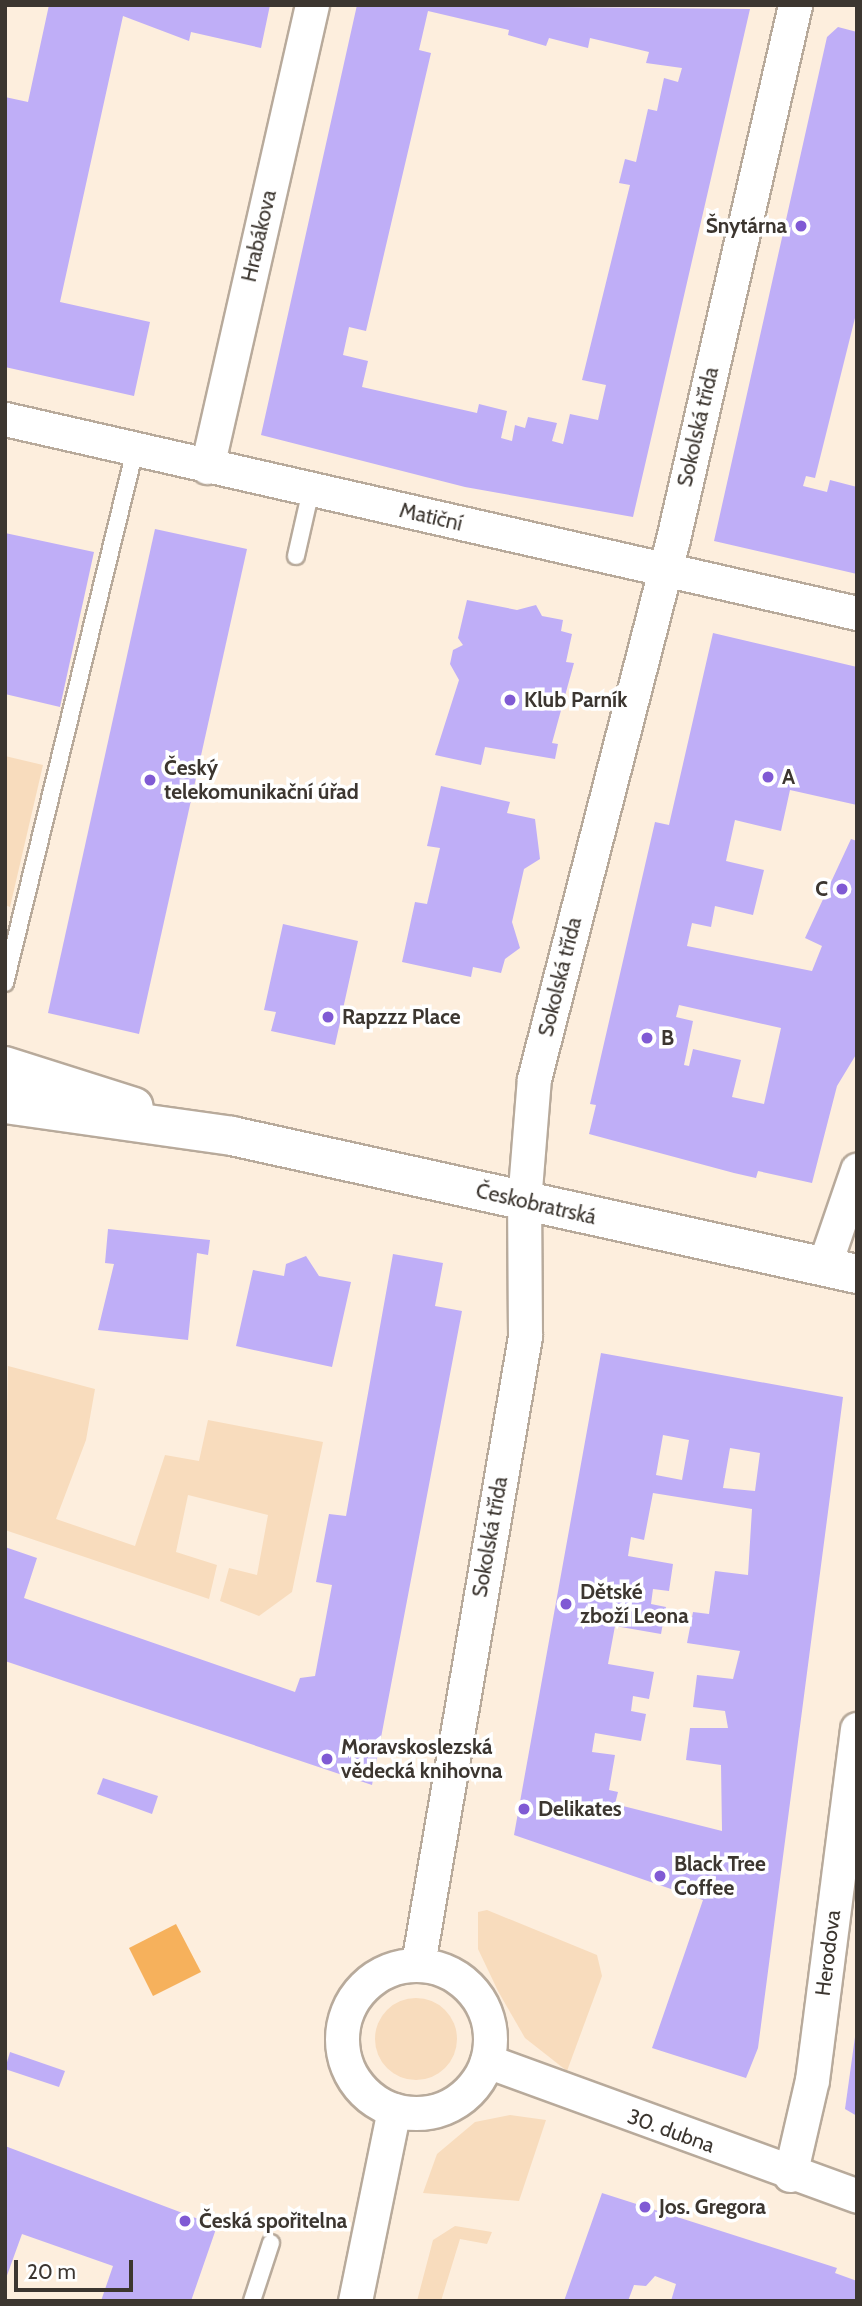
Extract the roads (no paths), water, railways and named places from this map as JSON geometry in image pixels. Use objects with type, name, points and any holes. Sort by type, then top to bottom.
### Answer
[{"type":"main road","name":"Českobratrská","points":[[5,1066],[216,1133]]},
{"type":"main road","name":"Českobratrská","points":[[5,1104],[216,1133],[840,1270]]},
{"type":"street","name":"Hrabákova","points":[[207,467],[312,5]]},
{"type":"street","name":"Sokolská třída","points":[[418,1964],[525,1336],[524,1202],[534,1079],[664,570],[795,5]]},
{"type":"street","name":"Matiční","points":[[5,419],[857,613]]},
{"type":"street","points":[[840,1270],[857,1170]]},
{"type":"street","name":"Herodova","points":[[790,2175],[812,2080],[857,1729]]},
{"type":"street","points":[[418,1964],[452,1973],[474,1992],[488,2018],[487,2061],[473,2087],[451,2105],[423,2113],[394,2110],[368,2096],[350,2073],[342,2030],[351,2003],[369,1980],[418,1964]]},
{"type":"street","name":"30. dubna","points":[[487,2061],[790,2175],[857,2196]]},
{"type":"street","points":[[355,2301],[394,2110]]},
{"type":"lane","points":[[5,983],[13,924],[135,450]]},
{"type":"lane","points":[[296,556],[311,490]]},
{"type":"lane","points":[[252,2301],[271,2243]]},
{"type":"place","name":"Šnytárna","points":[[801,226]]},
{"type":"place","name":"Klub Parník","points":[[510,700]]},
{"type":"place","name":"A","points":[[768,777]]},
{"type":"place","name":"Český telekomunikační úřad","points":[[150,780]]},
{"type":"place","name":"C","points":[[842,889]]},
{"type":"place","name":"Rapzzz Place","points":[[328,1017]]},
{"type":"place","name":"B","points":[[647,1038]]},
{"type":"place","name":"Dětské zboží Leona","points":[[566,1604]]},
{"type":"place","name":"Moravskoslezská vědecká knihovna","points":[[327,1759]]},
{"type":"place","name":"Delikates","points":[[524,1809]]},
{"type":"place","name":"Black Tree Coffee","points":[[660,1876]]},
{"type":"place","name":"Jos. Gregora","points":[[645,2207]]},
{"type":"place","name":"Česká spořitelna","points":[[185,2221]]}]
